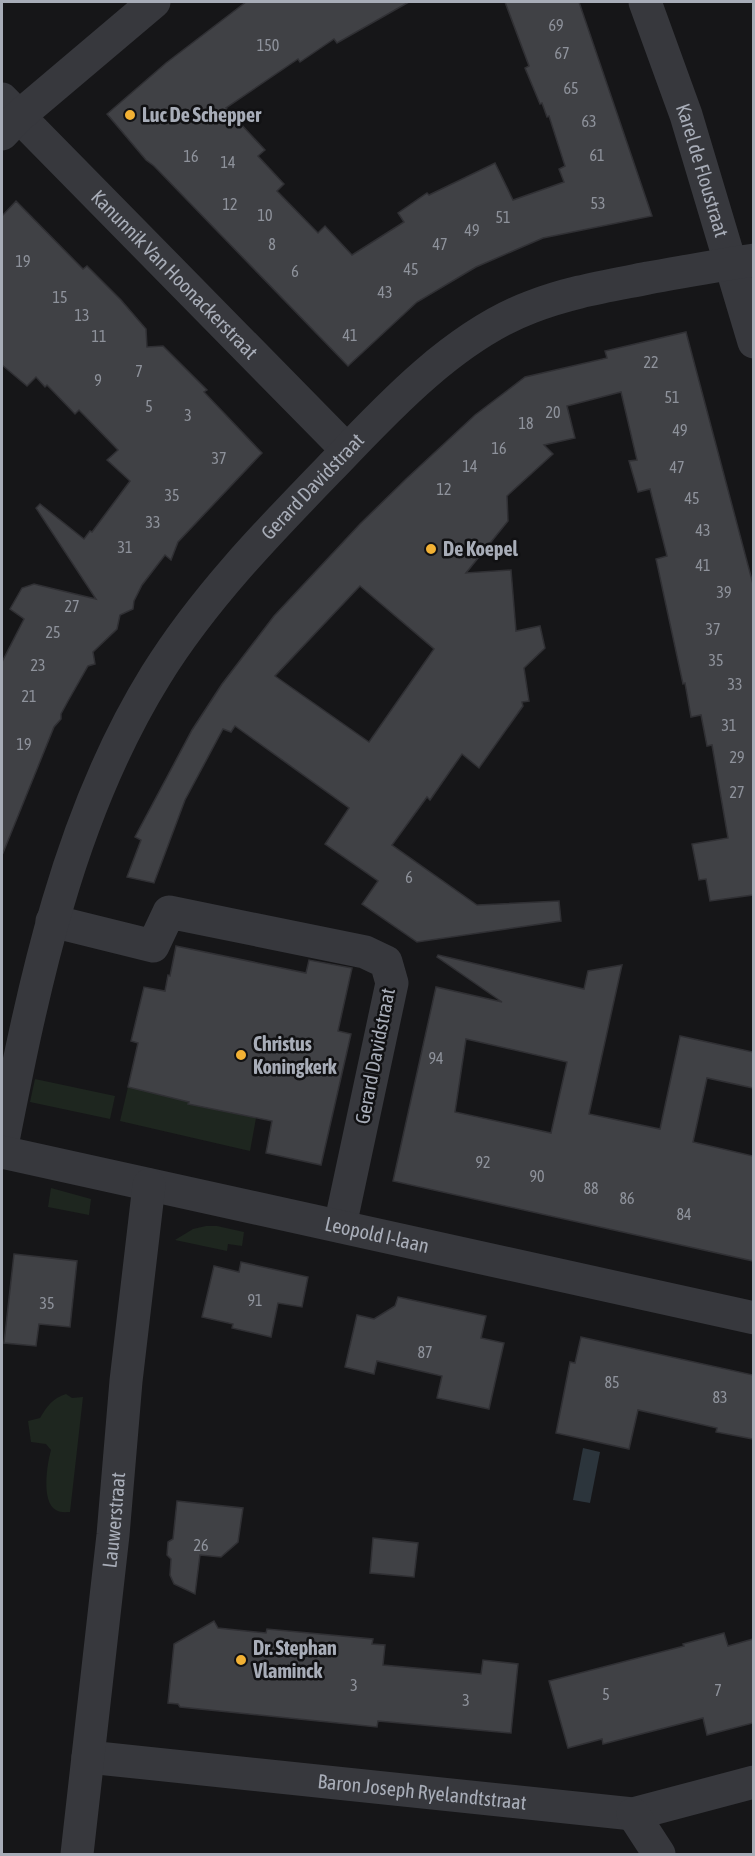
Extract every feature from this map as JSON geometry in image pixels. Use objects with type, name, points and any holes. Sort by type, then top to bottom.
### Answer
[{"type":"street","points":[[7,117],[154,2]]},
{"type":"street","name":"Karel de Floustraat","points":[[645,2],[742,262],[753,342]]},
{"type":"street","name":"Kanunnik Van Hoonackerstraat","points":[[7,117],[347,450]]},
{"type":"street","name":"Gerard Davidstraat","points":[[2,1146],[52,921],[73,852],[97,790],[120,739],[156,674],[200,613],[246,556],[347,450],[409,390],[448,356],[487,329],[529,307],[575,293],[742,262]]},
{"type":"street","name":"Gerard Davidstraat","points":[[52,921],[153,946],[169,912],[365,952],[386,962],[392,983],[340,1226]]},
{"type":"street","name":"Leopold I-laan","points":[[2,1152],[753,1318]]},
{"type":"street","name":"Lauwerstraat","points":[[76,1854],[113,1535],[126,1382],[149,1185]]},
{"type":"street","name":"Baron Joseph Ryelandtstraat","points":[[88,1757],[633,1814],[753,1782]]},
{"type":"street","points":[[633,1814],[659,1854]]},
{"type":"shaded area","points":[[35,1079],[115,1096],[110,1119],[30,1102]]},
{"type":"shaded area","points":[[128,1087],[189,1100],[189,1104],[256,1118],[250,1151],[120,1121]]},
{"type":"shaded area","points":[[51,1188],[91,1199],[89,1215],[48,1207]]},
{"type":"shaded area","points":[[206,1226],[244,1232],[242,1246],[228,1244],[227,1251],[175,1240],[193,1229]]},
{"type":"shaded area","points":[[66,1394],[72,1398],[83,1397],[70,1512],[59,1512],[51,1506],[48,1499],[47,1473],[51,1450],[46,1444],[31,1442],[28,1421],[40,1418],[51,1403]]},
{"type":"shaded area","points":[[583,1448],[600,1452],[590,1503],[573,1500]]},
{"type":"building","points":[[246,2],[409,2],[337,43],[334,39],[300,62],[298,59],[226,108],[265,150],[258,156],[284,184],[277,191],[318,233],[325,226],[352,255],[404,222],[398,213],[427,193],[429,195],[495,163],[513,200],[564,182],[559,169],[565,166],[549,116],[547,117],[542,103],[540,104],[525,68],[529,66],[505,2],[579,2],[652,216],[543,238],[476,267],[417,302],[348,366],[146,160],[107,114],[166,63]]},
{"type":"building","points":[[16,201],[83,269],[87,266],[121,300],[146,329],[147,347],[163,346],[207,390],[204,392],[262,453],[178,542],[171,560],[165,555],[142,585],[134,601],[133,609],[120,615],[117,629],[93,652],[95,664],[88,666],[61,714],[61,719],[54,727],[3,853],[2,662],[24,619],[10,609],[22,588],[34,584],[96,599],[36,508],[40,504],[84,539],[90,531],[92,532],[130,481],[107,460],[118,450],[79,410],[75,414],[36,377],[27,386],[2,365],[2,216]]},
{"type":"building","points":[[686,332],[753,584],[753,895],[710,901],[706,879],[699,880],[692,844],[728,838],[712,745],[707,746],[701,715],[691,717],[685,683],[683,684],[656,559],[667,556],[650,489],[638,492],[629,461],[637,460],[621,392],[567,406],[575,438],[544,445],[553,454],[507,496],[508,521],[466,573],[511,570],[516,631],[540,626],[545,648],[524,668],[529,701],[522,702],[523,706],[479,768],[462,754],[430,800],[427,797],[392,845],[477,905],[559,901],[561,921],[417,942],[362,904],[378,881],[325,844],[349,808],[235,726],[231,732],[223,729],[185,800],[154,883],[127,877],[141,840],[135,837],[192,730],[222,684],[274,616],[360,524],[475,415],[525,377],[607,358],[605,351]],"holes":[[[360,586],[434,649],[369,742],[275,676]]]},
{"type":"building","name":"Christus Koningkerk","points":[[176,946],[306,973],[309,960],[352,968],[338,1031],[351,1034],[321,1165],[266,1153],[272,1121],[188,1104],[189,1102],[128,1087],[138,1043],[131,1041],[144,987],[165,991]]},
{"type":"building","points":[[438,955],[584,989],[588,971],[622,965],[589,1114],[660,1129],[680,1036],[753,1052],[753,1088],[707,1078],[693,1142],[753,1156],[753,1261],[393,1181],[436,987],[502,1002],[437,957]],"holes":[[[466,1039],[567,1062],[551,1133],[455,1112]]]},
{"type":"building","points":[[14,1254],[77,1261],[70,1327],[39,1324],[36,1346],[4,1343]]},
{"type":"building","points":[[241,1262],[308,1277],[302,1307],[278,1303],[271,1337],[232,1328],[233,1324],[202,1317],[214,1266],[239,1272]]},
{"type":"building","points":[[398,1297],[486,1316],[481,1338],[504,1343],[489,1409],[437,1398],[442,1376],[377,1361],[374,1374],[345,1367],[357,1315],[374,1319],[395,1306]]},
{"type":"building","points":[[581,1337],[753,1375],[753,1439],[716,1432],[717,1428],[638,1410],[629,1449],[556,1433],[570,1362],[575,1363]]},
{"type":"building","points":[[177,1501],[243,1508],[238,1542],[221,1557],[200,1555],[195,1594],[174,1584],[170,1575],[171,1559],[167,1555],[168,1542],[173,1539]]},
{"type":"building","points":[[373,1538],[418,1543],[414,1577],[370,1573]]},
{"type":"building","points":[[214,1621],[218,1628],[266,1633],[267,1629],[373,1639],[372,1644],[385,1645],[383,1665],[481,1674],[483,1660],[518,1664],[511,1733],[378,1721],[377,1727],[180,1707],[178,1704],[168,1703],[174,1644]]},
{"type":"building","points":[[724,1633],[728,1646],[753,1639],[753,1723],[707,1735],[703,1718],[603,1744],[602,1739],[568,1748],[549,1681],[684,1646],[683,1644]]},
{"type":"place","name":"Luc De Schepper","points":[[130,115]]},
{"type":"place","name":"De Koepel","points":[[431,549]]},
{"type":"place","name":"Christus Koningkerk","points":[[241,1055]]},
{"type":"place","name":"Dr. Stephan Vlaminck","points":[[241,1660]]}]
